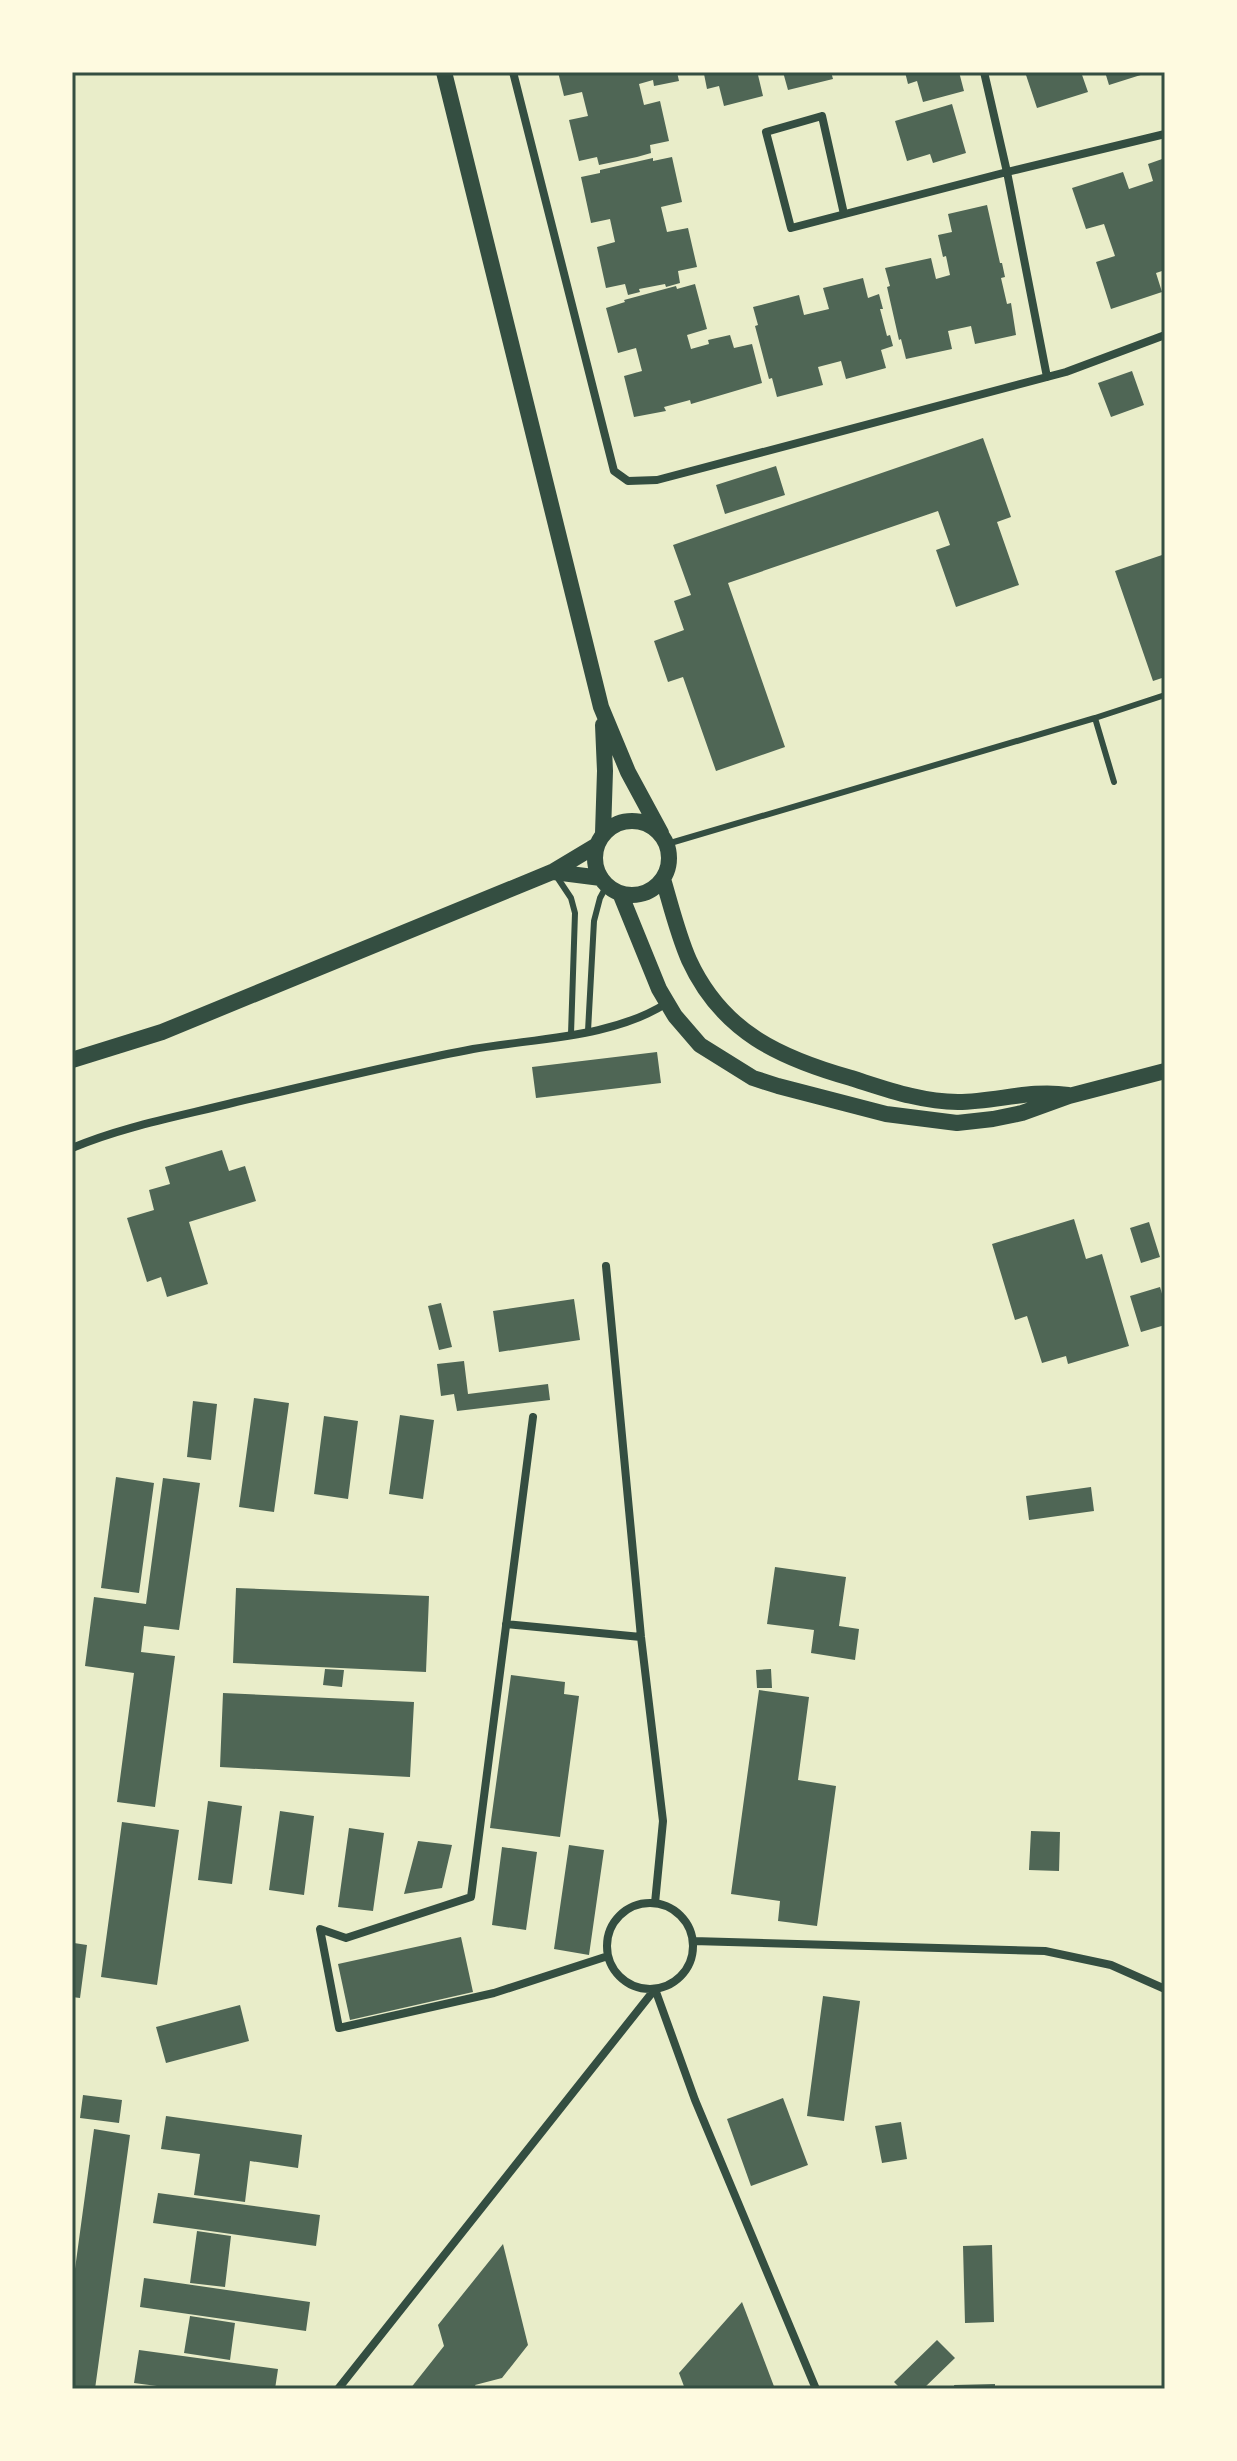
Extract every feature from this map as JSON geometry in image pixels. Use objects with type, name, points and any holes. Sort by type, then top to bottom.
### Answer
[{"type":"main road","points":[[444,72],[601,707],[628,772],[664,838],[669,856],[663,879],[654,888],[631,895],[609,886],[552,872]]},
{"type":"main road","points":[[601,707],[605,771],[596,867],[609,886],[667,1003],[700,1045],[753,1078],[886,1114],[957,1123],[1022,1113],[1069,1096],[1165,1071]]},
{"type":"main road","points":[[72,1060],[162,1032],[552,872],[600,839],[613,825],[638,821],[651,825],[664,838]]},
{"type":"main road","points":[[663,879],[688,958],[703,986],[723,1014],[753,1038],[781,1054],[813,1067],[919,1098],[957,1102],[994,1101],[1050,1092],[1069,1096]]},
{"type":"street","points":[[513,72],[614,471],[628,481],[657,480],[1047,377],[1165,335]]},
{"type":"street","points":[[984,72],[1047,377]]},
{"type":"street","points":[[844,214],[822,116],[766,132],[791,228],[1165,134]]},
{"type":"street","points":[[72,1148],[130,1128],[384,1067],[629,1023],[667,1003]]},
{"type":"street","points":[[606,1266],[641,1637],[663,1821],[655,1903]]},
{"type":"street","points":[[533,1417],[471,1897],[346,1938],[320,1929],[339,2028],[494,1993],[608,1956]]},
{"type":"street","points":[[506,1624],[641,1637]]},
{"type":"street","points":[[655,1903],[681,1915],[693,1941],[692,1958],[684,1973],[671,1984],[655,1989],[634,1986],[622,1979],[611,1965],[606,1942],[610,1928],[628,1908],[655,1903]]},
{"type":"street","points":[[693,1941],[1045,1951],[1111,1965],[1165,1989]]},
{"type":"street","points":[[338,2389],[655,1989]]},
{"type":"street","points":[[655,1989],[695,2100],[816,2389]]},
{"type":"lane","points":[[664,838],[1095,718],[1165,695]]},
{"type":"lane","points":[[1095,718],[1114,782]]},
{"type":"lane","points":[[552,872],[571,898],[575,913],[571,1034]]},
{"type":"lane","points":[[588,1031],[594,921],[600,898],[609,886]]},
{"type":"building","points":[[558,72],[677,72],[679,81],[654,86],[653,80],[639,84],[644,105],[660,101],[669,141],[650,145],[651,153],[637,157],[599,165],[597,157],[579,161],[569,120],[588,116],[582,92],[564,96]]},
{"type":"building","points":[[706,72],[767,72],[758,75],[763,96],[724,106],[719,86],[707,89]]},
{"type":"building","points":[[783,72],[831,72],[833,79],[788,90]]},
{"type":"building","points":[[905,72],[959,72],[964,91],[923,102],[917,81],[908,84]]},
{"type":"building","points":[[1025,72],[1081,72],[1088,92],[1037,108]]},
{"type":"building","points":[[1105,72],[1146,72],[1147,73],[1109,85]]},
{"type":"building","points":[[952,104],[966,153],[933,163],[930,154],[907,161],[895,121]]},
{"type":"building","points":[[672,157],[682,202],[661,207],[667,232],[688,228],[697,267],[678,271],[680,283],[666,287],[665,284],[639,289],[640,292],[628,295],[625,284],[606,288],[597,247],[615,242],[610,219],[591,223],[581,177],[653,158],[653,161]]},
{"type":"building","points":[[1165,158],[1165,270],[1156,273],[1162,292],[1111,309],[1096,262],[1115,256],[1104,224],[1086,229],[1072,188],[1123,172],[1129,189],[1153,181],[1148,164]]},
{"type":"building","points":[[987,205],[1016,335],[975,344],[971,326],[948,331],[952,349],[906,359],[899,340],[885,268],[931,258],[936,279],[950,275],[938,235],[952,232],[948,214]]},
{"type":"building","points":[[863,278],[868,298],[879,294],[887,336],[890,335],[893,346],[881,350],[886,368],[846,379],[841,361],[818,367],[823,385],[777,397],[772,378],[769,379],[753,307],[799,295],[804,315],[829,309],[823,288]]},
{"type":"building","points":[[695,284],[707,329],[687,335],[691,349],[709,344],[708,340],[730,335],[734,348],[752,344],[762,383],[691,404],[690,400],[664,407],[666,411],[634,417],[624,376],[642,371],[636,348],[618,353],[606,308],[624,300]]},
{"type":"building","points":[[1132,371],[1144,405],[1111,417],[1098,383]]},
{"type":"building","points":[[983,438],[1011,517],[997,522],[1019,585],[956,607],[936,550],[950,545],[938,511],[728,583],[785,747],[716,771],[683,677],[668,682],[654,641],[684,630],[674,601],[691,595],[673,545]]},
{"type":"building","points":[[776,466],[785,495],[725,514],[716,485]]},
{"type":"building","points":[[1165,554],[1165,677],[1153,681],[1115,571]]},
{"type":"building","points":[[657,1052],[661,1083],[536,1098],[532,1067]]},
{"type":"building","points":[[222,1150],[229,1171],[245,1166],[256,1201],[189,1222],[208,1284],[167,1297],[161,1277],[147,1282],[127,1218],[154,1210],[149,1190],[170,1184],[165,1167]]},
{"type":"building","points":[[1074,1219],[1086,1259],[1102,1254],[1129,1346],[1068,1364],[1066,1356],[1042,1363],[1027,1316],[1015,1320],[992,1244]]},
{"type":"building","points":[[1149,1222],[1160,1257],[1141,1263],[1130,1228]]},
{"type":"building","points":[[1160,1287],[1165,1304],[1165,1325],[1141,1332],[1130,1296]]},
{"type":"building","points":[[574,1299],[580,1340],[499,1352],[493,1311]]},
{"type":"building","points":[[441,1303],[452,1347],[439,1350],[428,1306]]},
{"type":"building","points":[[464,1361],[468,1394],[548,1384],[550,1400],[457,1411],[454,1394],[441,1396],[437,1364]]},
{"type":"building","points":[[254,1398],[289,1403],[274,1512],[239,1507]]},
{"type":"building","points":[[193,1401],[217,1404],[211,1460],[187,1457]]},
{"type":"building","points":[[400,1415],[434,1420],[423,1499],[389,1494]]},
{"type":"building","points":[[324,1416],[358,1421],[348,1499],[314,1494]]},
{"type":"building","points":[[116,1477],[154,1483],[139,1593],[101,1588]]},
{"type":"building","points":[[163,1478],[200,1483],[179,1630],[144,1626],[141,1652],[175,1656],[155,1807],[117,1802],[134,1673],[85,1666],[94,1597],[146,1604]]},
{"type":"building","points":[[1091,1487],[1094,1511],[1029,1520],[1026,1496]]},
{"type":"building","points":[[775,1567],[846,1577],[839,1626],[859,1629],[855,1660],[811,1653],[814,1630],[767,1624]]},
{"type":"building","points":[[236,1588],[429,1596],[426,1672],[233,1663]]},
{"type":"building","points":[[325,1669],[344,1670],[342,1687],[323,1685]]},
{"type":"building","points":[[771,1669],[772,1688],[757,1688],[756,1670]]},
{"type":"building","points":[[511,1675],[565,1682],[564,1694],[579,1696],[560,1837],[490,1828]]},
{"type":"building","points":[[759,1690],[809,1697],[798,1780],[836,1786],[817,1926],[778,1921],[780,1901],[731,1894]]},
{"type":"building","points":[[223,1693],[414,1702],[410,1777],[220,1767]]},
{"type":"building","points":[[208,1801],[242,1806],[232,1884],[198,1880]]},
{"type":"building","points":[[280,1811],[314,1816],[304,1895],[269,1890]]},
{"type":"building","points":[[122,1822],[179,1830],[157,1985],[101,1977]]},
{"type":"building","points":[[349,1828],[384,1833],[373,1911],[338,1907]]},
{"type":"building","points":[[1031,1831],[1060,1832],[1059,1871],[1029,1870]]},
{"type":"building","points":[[418,1841],[452,1845],[442,1888],[404,1894]]},
{"type":"building","points":[[569,1845],[604,1850],[589,1955],[554,1949]]},
{"type":"building","points":[[502,1847],[537,1852],[526,1930],[492,1925]]},
{"type":"building","points":[[461,1937],[473,1992],[350,2020],[338,1964]]},
{"type":"building","points":[[74,1943],[87,1945],[80,1998],[72,1997]]},
{"type":"building","points":[[823,1996],[860,2001],[844,2121],[807,2116]]},
{"type":"building","points":[[240,2005],[249,2041],[166,2063],[156,2027]]},
{"type":"building","points":[[83,2095],[122,2100],[119,2123],[80,2118]]},
{"type":"building","points":[[783,2098],[808,2165],[751,2186],[727,2119]]},
{"type":"building","points":[[166,2116],[302,2135],[298,2168],[250,2161],[245,2202],[194,2195],[200,2154],[161,2149]]},
{"type":"building","points":[[901,2122],[907,2159],[882,2163],[875,2126]]},
{"type":"building","points":[[94,2129],[130,2135],[95,2389],[72,2389],[72,2291]]},
{"type":"building","points":[[158,2193],[320,2215],[316,2246],[153,2223]]},
{"type":"building","points":[[197,2231],[231,2236],[225,2287],[190,2283]]},
{"type":"building","points":[[503,2244],[528,2345],[502,2378],[475,2385],[477,2389],[410,2389],[444,2346],[438,2325]]},
{"type":"building","points":[[992,2245],[994,2322],[965,2323],[963,2246]]},
{"type":"building","points":[[144,2278],[310,2302],[306,2331],[140,2307]]},
{"type":"building","points":[[742,2302],[775,2389],[685,2389],[679,2373]]},
{"type":"building","points":[[190,2316],[235,2323],[230,2360],[184,2353]]},
{"type":"building","points":[[937,2340],[955,2358],[923,2389],[901,2389],[894,2382]]},
{"type":"building","points":[[139,2350],[278,2369],[275,2389],[180,2389],[134,2383]]},
{"type":"building","points":[[995,2384],[995,2389],[955,2389],[954,2385]]}]
